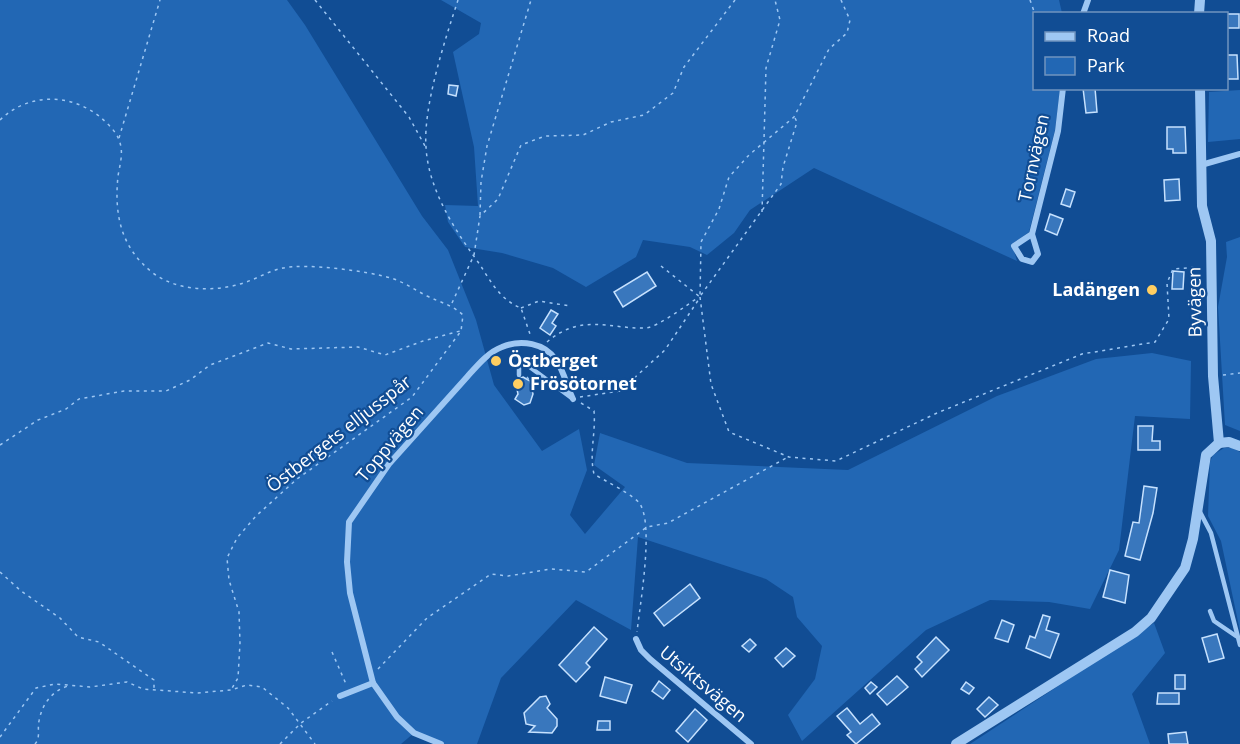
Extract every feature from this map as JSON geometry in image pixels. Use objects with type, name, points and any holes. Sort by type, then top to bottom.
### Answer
[{"type":"street","name":"Tornvägen","points":[[1032,234],[1014,246],[1022,259],[1032,262],[1038,254],[1032,234],[1058,131],[1063,90]]},
{"type":"street","name":"Byvägen","points":[[1200,90],[1202,206],[1211,241],[1213,376],[1219,443]]},
{"type":"street","points":[[1201,165],[1240,154]]},
{"type":"street","name":"Toppvägen","points":[[441,744],[414,733],[397,717],[372,679],[350,593],[347,562],[349,522],[388,464],[483,360],[502,347],[534,343],[542,346]]},
{"type":"street","points":[[542,346],[556,360],[573,399]]},
{"type":"street","points":[[956,744],[1135,632],[1151,618],[1185,568],[1199,509],[1206,454],[1219,443],[1229,442],[1240,446]]},
{"type":"street","name":"Utsiktsvägen","points":[[636,639],[641,650],[650,659],[751,744]]},
{"type":"street","points":[[340,696],[372,679]]},
{"type":"lane","points":[[519,375],[519,362],[527,365],[573,399]]},
{"type":"lane","points":[[1199,509],[1211,533],[1240,645]]},
{"type":"lane","points":[[1210,611],[1214,621],[1236,636]]},
{"type":"path","points":[[119,139],[160,0]]},
{"type":"path","points":[[315,0],[409,117],[425,146],[432,178],[451,225],[505,301],[521,308],[539,301],[570,306]]},
{"type":"path","points":[[425,146],[440,55],[459,0]]},
{"type":"path","points":[[452,304],[474,255],[487,146],[531,0]]},
{"type":"path","points":[[480,216],[498,199],[521,145],[545,136],[583,135],[611,122],[644,116],[673,93],[684,67],[735,0]]},
{"type":"path","points":[[762,213],[766,68],[780,20],[775,0]]},
{"type":"path","points":[[841,0],[850,21],[847,33],[829,49],[794,117],[729,177],[719,209],[701,242],[700,297],[711,384],[729,432],[789,457],[837,460],[937,413],[1082,354],[1155,342],[1169,319],[1167,283],[1173,269],[1198,267]]},
{"type":"path","points":[[0,120],[17,107],[51,99],[71,100],[89,109],[108,123],[119,139],[122,150],[117,192],[120,231],[139,259],[166,282],[182,287],[220,288],[242,284],[282,268],[303,266],[391,278],[429,297],[452,304],[463,315],[461,331],[423,341],[385,355],[358,347],[291,349],[268,343],[210,365],[190,380],[166,391],[123,391],[79,399],[66,409],[38,420],[0,445]]},
{"type":"path","points":[[573,399],[588,394],[620,391],[665,350],[700,297],[782,184],[783,167],[796,122],[794,117]]},
{"type":"path","points":[[661,266],[700,297]]},
{"type":"path","points":[[542,346],[562,329],[605,323],[648,328],[700,297]]},
{"type":"path","points":[[521,308],[534,343]]},
{"type":"path","name":"Östbergets elljusspår","points":[[231,690],[238,678],[240,643],[239,612],[229,580],[227,558],[237,538],[256,516],[297,479],[412,397],[461,331]]},
{"type":"path","points":[[1213,376],[1240,373]]},
{"type":"path","name":"Utsiktsvägen","points":[[573,399],[594,411],[596,433],[590,459],[594,474],[621,492],[632,495],[641,505],[647,527],[636,639]]},
{"type":"path","points":[[372,679],[427,618],[491,574],[508,576],[551,569],[586,572],[647,527],[668,523],[789,457]]},
{"type":"path","points":[[0,572],[21,591],[60,618],[78,637],[99,642],[154,680],[154,690]]},
{"type":"path","points":[[332,652],[349,690]]},
{"type":"path","points":[[0,737],[36,688],[72,685],[90,687],[127,682],[154,690],[197,693],[231,690],[247,685],[262,687],[275,695],[301,723],[315,744]]},
{"type":"path","points":[[35,744],[38,740],[39,720],[46,701],[58,689],[72,685]]},
{"type":"path","points":[[280,744],[301,723],[340,696]]},
{"type":"green space","points":[[0,0],[287,0],[305,25],[422,216],[448,250],[476,320],[494,385],[542,451],[579,429],[587,470],[570,515],[585,534],[625,487],[594,465],[600,433],[687,463],[848,470],[997,396],[1096,359],[1152,353],[1191,361],[1190,419],[1135,416],[1119,550],[1090,609],[1049,602],[990,600],[926,630],[802,741],[788,715],[815,679],[822,646],[797,617],[793,597],[766,579],[638,537],[631,630],[576,600],[501,678],[477,744],[441,744],[414,733],[401,744],[0,744]]},
{"type":"green space","points":[[441,0],[1059,0],[1062,12],[1033,12],[1033,90],[1060,90],[1055,130],[1029,232],[1012,244],[1017,261],[814,168],[750,210],[734,233],[707,255],[690,247],[643,240],[636,257],[586,287],[553,268],[502,253],[465,247],[448,222],[445,205],[478,206],[474,147],[453,52],[479,34],[481,23]]},
{"type":"green space","points":[[1240,90],[1240,139],[1208,142],[1209,92]]},
{"type":"green space","points":[[1240,237],[1240,431],[1225,425],[1218,307],[1227,257],[1226,242]]},
{"type":"green space","points":[[1224,448],[1232,448],[1240,452],[1240,631],[1221,541],[1208,516],[1210,462],[1213,455]]},
{"type":"green space","points":[[1154,623],[1165,653],[1132,694],[1150,744],[970,744]]},
{"type":"building","points":[[1228,14],[1239,14],[1239,28],[1228,28]]},
{"type":"building","points":[[1228,55],[1237,55],[1238,79],[1228,79]]},
{"type":"building","points":[[449,85],[458,86],[456,96],[448,94]]},
{"type":"building","points":[[1083,90],[1095,90],[1097,112],[1086,113]]},
{"type":"building","points":[[1167,127],[1185,127],[1186,153],[1173,153],[1173,149],[1167,149]]},
{"type":"building","points":[[1179,179],[1180,200],[1165,201],[1164,180]]},
{"type":"building","points":[[1066,189],[1075,192],[1070,207],[1061,204]]},
{"type":"building","points":[[1050,214],[1063,219],[1057,235],[1045,230]]},
{"type":"building","points":[[1173,271],[1184,272],[1183,289],[1172,289]]},
{"type":"building","points":[[647,272],[656,286],[623,307],[614,292]]},
{"type":"building","points":[[551,310],[558,314],[552,323],[556,326],[550,335],[540,328]]},
{"type":"building","points":[[523,377],[530,381],[533,394],[530,403],[524,405],[515,399],[518,394],[515,380]]},
{"type":"building","points":[[1138,426],[1153,426],[1152,441],[1160,441],[1160,450],[1138,450]]},
{"type":"building","points":[[1144,486],[1157,488],[1153,513],[1140,560],[1125,556],[1133,522],[1139,523]]},
{"type":"building","points":[[1110,570],[1129,575],[1125,603],[1103,597]]},
{"type":"building","points":[[690,584],[700,598],[664,626],[654,613]]},
{"type":"building","points":[[1043,615],[1050,617],[1046,630],[1059,634],[1050,658],[1026,648],[1030,636],[1035,638]]},
{"type":"building","points":[[1002,620],[1014,625],[1008,642],[995,638]]},
{"type":"building","points":[[594,627],[607,639],[586,663],[590,667],[576,682],[559,665]]},
{"type":"building","points":[[1217,634],[1224,658],[1209,662],[1202,638]]},
{"type":"building","points":[[936,637],[949,650],[922,677],[915,669],[922,662],[917,657]]},
{"type":"building","points":[[750,639],[756,645],[749,652],[742,646]]},
{"type":"building","points":[[786,648],[795,656],[783,667],[775,658]]},
{"type":"building","points":[[1175,675],[1185,675],[1185,689],[1175,689]]},
{"type":"building","points":[[897,676],[908,687],[887,705],[877,694]]},
{"type":"building","points":[[605,677],[632,685],[626,703],[600,696]]},
{"type":"building","points":[[659,681],[670,690],[663,699],[652,691]]},
{"type":"building","points":[[871,682],[877,687],[870,694],[865,688]]},
{"type":"building","points":[[966,682],[974,688],[969,694],[961,689]]},
{"type":"building","points":[[1158,693],[1179,693],[1179,704],[1157,704]]},
{"type":"building","points":[[546,696],[550,704],[547,708],[557,719],[557,726],[552,733],[529,732],[535,726],[526,724],[524,713],[540,697]]},
{"type":"building","points":[[989,697],[998,705],[985,717],[977,709]]},
{"type":"building","points":[[847,708],[860,724],[872,714],[880,724],[856,744],[847,735],[851,732],[837,716]]},
{"type":"building","points":[[695,709],[707,720],[688,742],[676,731]]},
{"type":"building","points":[[598,721],[610,721],[610,730],[597,730]]},
{"type":"building","points":[[1186,732],[1188,744],[1169,744],[1168,734]]},
{"type":"place","name":"Ladängen","points":[[1152,290]]},
{"type":"place","name":"Östberget","points":[[496,361]]},
{"type":"place","name":"Frösötornet","points":[[518,384]]}]
